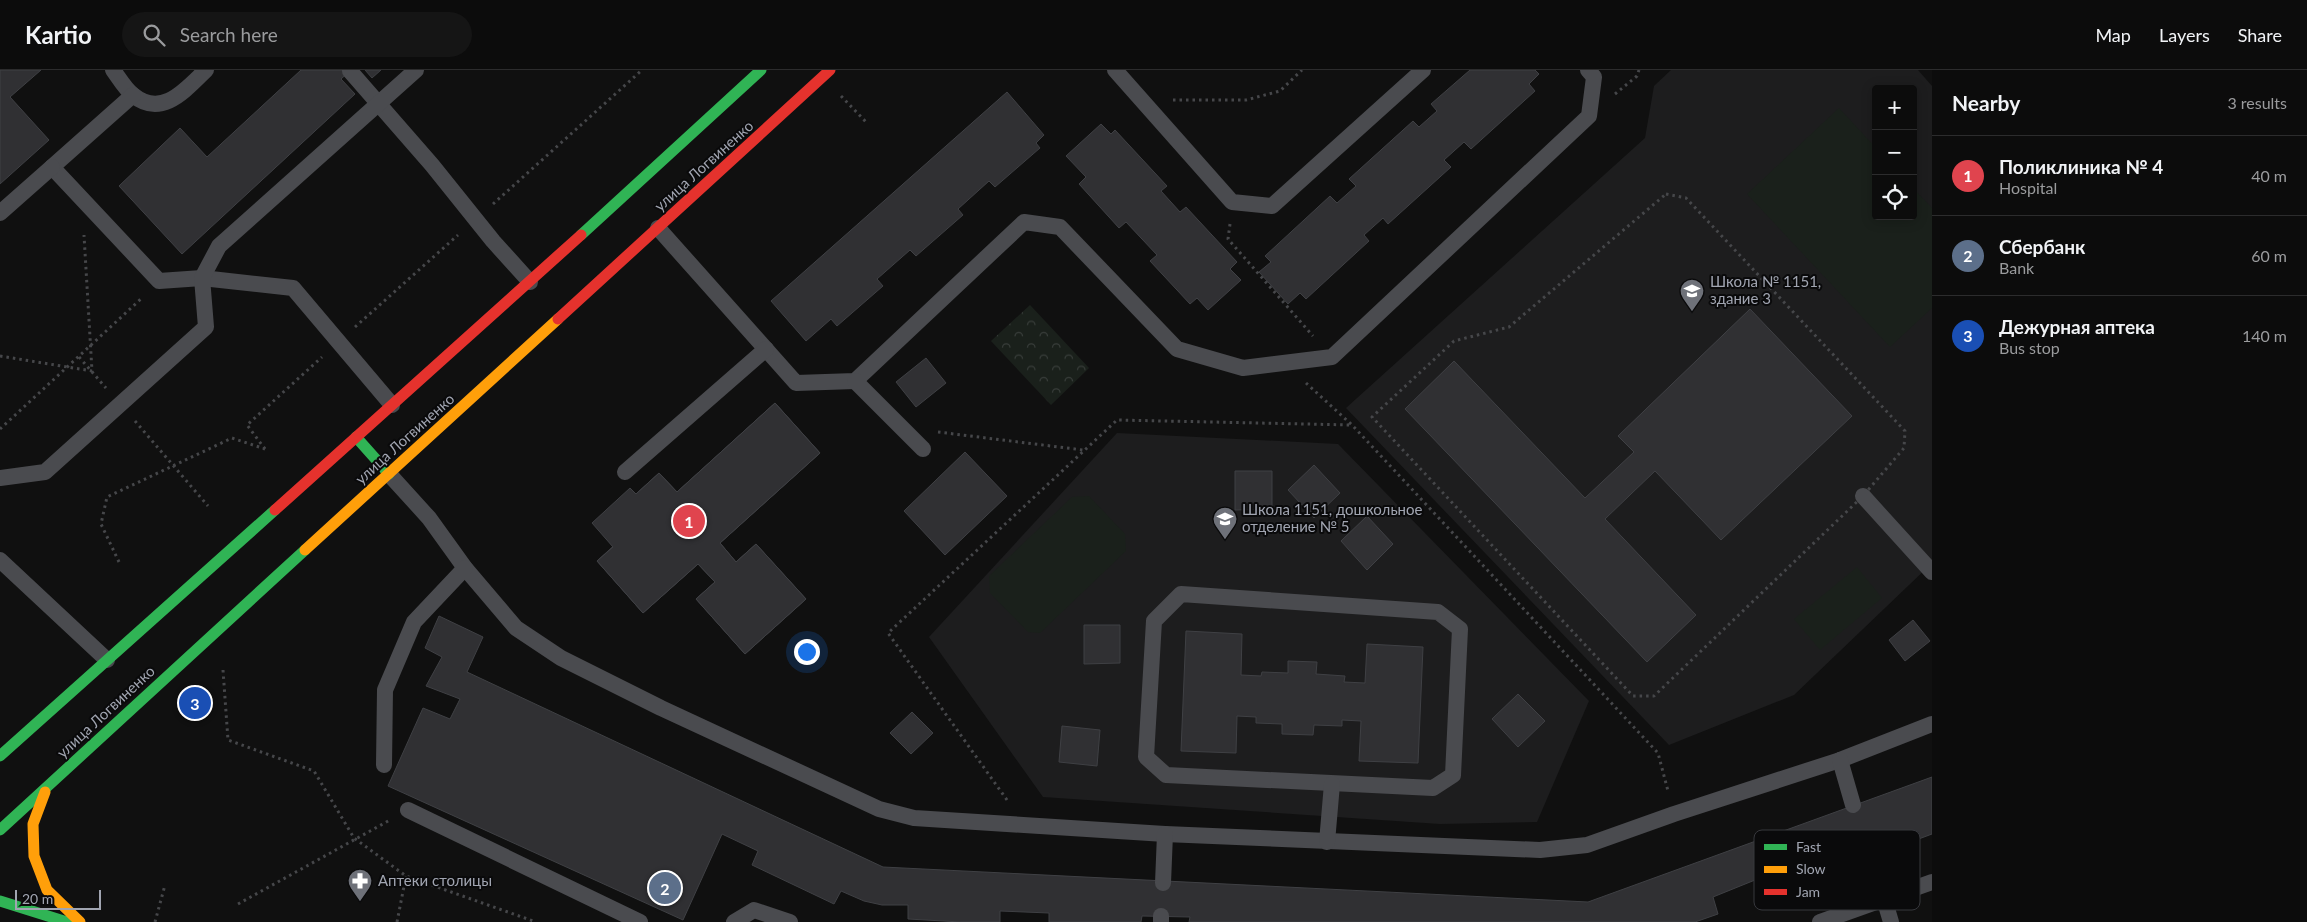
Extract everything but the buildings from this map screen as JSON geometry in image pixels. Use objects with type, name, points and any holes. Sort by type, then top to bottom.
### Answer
[{"type":"main road","name":"улица Логвиненко","points":[[0,756],[530,282],[761,70]]},
{"type":"main road","name":"улица Логвиненко","points":[[0,830],[830,70]]},
{"type":"main road","points":[[356,437],[389,474]]},
{"type":"main road","points":[[48,786],[33,824],[34,856],[47,890],[80,922]]},
{"type":"main road","points":[[0,901],[67,922]]},
{"type":"lane","points":[[113,70],[133,95],[153,105],[176,99],[206,70]]},
{"type":"lane","points":[[0,478],[44,472],[206,327],[202,278],[219,246],[416,70]]},
{"type":"lane","points":[[1115,70],[1232,202],[1272,206],[1423,70]]},
{"type":"lane","points":[[658,228],[796,383],[855,381],[1024,222],[1060,227],[1177,349],[1243,368],[1332,357],[1589,116],[1594,77],[1588,70]]},
{"type":"lane","points":[[350,71],[530,282]]},
{"type":"lane","points":[[0,213],[133,95]]},
{"type":"lane","points":[[52,167],[82,202],[160,281],[202,278],[293,288],[392,405]]},
{"type":"lane","points":[[625,472],[766,350]]},
{"type":"lane","points":[[855,381],[900,428],[924,449]]},
{"type":"lane","points":[[389,474],[429,518],[465,568],[516,628],[561,658],[758,754],[879,809],[914,818],[1165,834],[1540,850],[1587,845],[1674,814],[1840,760],[1932,724]]},
{"type":"lane","points":[[1863,496],[1932,572]]},
{"type":"lane","points":[[0,560],[107,660]]},
{"type":"lane","points":[[384,765],[385,690],[414,622],[465,568]]},
{"type":"lane","points":[[1181,594],[1438,612],[1460,630],[1453,774],[1433,788],[1332,784],[1166,775],[1146,758],[1154,621],[1181,594]]},
{"type":"lane","points":[[1840,760],[1853,805]]},
{"type":"lane","points":[[1327,842],[1332,784]]},
{"type":"lane","points":[[408,810],[640,922]]},
{"type":"lane","points":[[1163,883],[1165,834]]},
{"type":"lane","points":[[1920,886],[1932,882]]},
{"type":"lane","points":[[734,922],[754,910],[790,922]]},
{"type":"lane","points":[[1820,922],[1855,910]]},
{"type":"lane","points":[[1887,910],[1891,922]]},
{"type":"path","points":[[119,562],[101,524],[107,497],[232,438],[265,449],[247,425],[642,70]]},
{"type":"path","points":[[1142,100],[1246,100],[1280,90],[1302,70]]},
{"type":"path","points":[[1637,76],[1643,70]]},
{"type":"path","points":[[1666,194],[1686,198],[1905,431],[1904,448],[1863,496],[1654,696],[1633,696],[1372,417],[1454,341],[1509,327],[1666,194]]},
{"type":"path","points":[[82,202],[92,371]]},
{"type":"path","points":[[1232,202],[1228,240],[1332,357]]},
{"type":"path","points":[[0,429],[160,281]]},
{"type":"path","points":[[0,356],[92,371]]},
{"type":"path","points":[[79,357],[208,506]]},
{"type":"path","points":[[1287,363],[1320,398],[1352,425],[1658,752],[1674,814]]},
{"type":"path","points":[[1025,825],[888,633],[1116,420],[1352,425]]},
{"type":"path","points":[[900,428],[1084,450]]},
{"type":"path","points":[[223,670],[228,740],[314,771],[354,838],[406,876],[536,922]]},
{"type":"path","points":[[238,904],[354,838],[408,810]]},
{"type":"path","points":[[397,922],[406,876]]},
{"type":"path","points":[[155,922],[165,885]]},
{"type":"shaded area","name":"Школа № 1151, здание 3","points":[[1671,70],[1918,70],[1932,86],[1932,563],[1794,695],[1669,745],[1346,408],[1645,138],[1654,86]]},
{"type":"shaded area","name":"Школа 1151, дошкольное отделение № 5","points":[[1117,433],[1338,444],[1589,701],[1537,822],[1440,824],[1043,797],[929,637]]},
{"type":"green space","points":[[1839,108],[1872,144],[1872,220],[1917,220],[1917,192],[1932,208],[1932,308],[1890,347],[1747,194]]},
{"type":"green space","points":[[1030,305],[1089,368],[1051,405],[991,341]]},
{"type":"green space","points":[[1089,496],[1125,534],[1126,551],[1040,633],[1028,632],[990,593],[989,576],[1072,497]]},
{"type":"green space","points":[[1857,567],[1882,598],[1820,650],[1794,619]]},
{"type":"traffic: fast","points":[[581,235],[761,70]]},
{"type":"traffic: fast","points":[[356,437],[389,474]]},
{"type":"traffic: fast","points":[[0,756],[275,510]]},
{"type":"traffic: fast","points":[[0,830],[305,550]]},
{"type":"traffic: fast","points":[[0,901],[67,922]]},
{"type":"traffic: slow","points":[[305,550],[558,319]]},
{"type":"traffic: slow","points":[[45,792],[33,824],[34,856],[47,890],[80,922]]},
{"type":"traffic: jam","points":[[558,319],[830,70]]},
{"type":"traffic: jam","points":[[275,510],[581,235]]},
{"type":"place","name":"Школа № 1151, здание 3","points":[[1692,312]]},
{"type":"place","name":"Поликлиника № 4","points":[[689,521]]},
{"type":"place","name":"Школа 1151, дошкольное отделение № 5","points":[[1225,540]]},
{"type":"place","name":"Дежурная аптека","points":[[195,703]]},
{"type":"place","name":"Сбербанк","points":[[665,888]]},
{"type":"place","name":"Аптеки столицы","points":[[360,902]]}]
